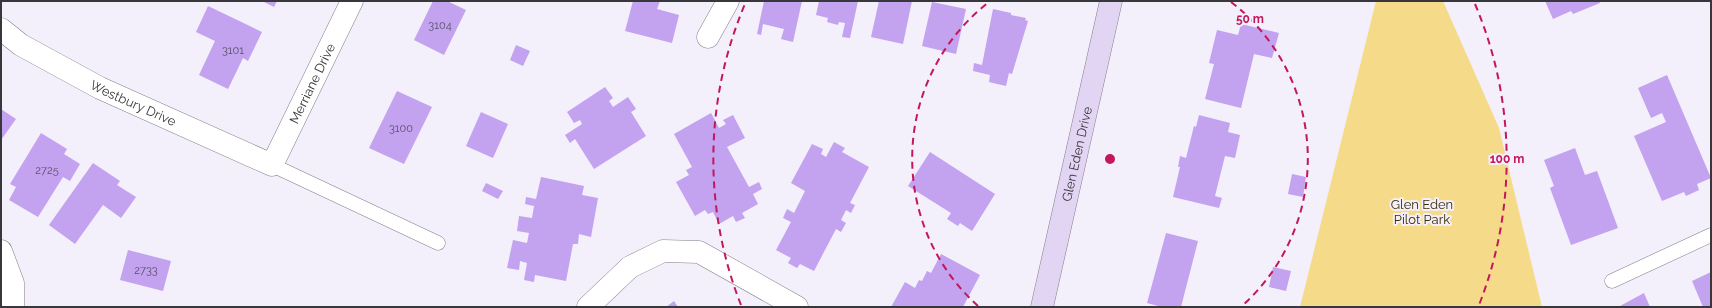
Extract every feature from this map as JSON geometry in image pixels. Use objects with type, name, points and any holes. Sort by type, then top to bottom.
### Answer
[{"type":"main road","name":"Glen Eden Drive","points":[[1042,307],[1111,1]]},
{"type":"street","name":"Merriane Drive","points":[[272,165],[352,1]]},
{"type":"street","points":[[708,37],[728,1]]},
{"type":"street","name":"Westbury Drive","points":[[1,29],[21,45],[100,88],[272,165]]},
{"type":"street","points":[[1,251],[6,260],[12,283],[13,307]]},
{"type":"street","points":[[588,307],[630,267],[664,251],[699,252],[797,307]]},
{"type":"lane","points":[[272,165],[438,243]]},
{"type":"lane","points":[[1612,281],[1711,235]]},
{"type":"green space","name":"Glen Eden Pilot Park","points":[[1376,1],[1443,1],[1499,128],[1542,307],[1300,307]]},
{"type":"building","points":[[262,1],[277,1],[274,7]]},
{"type":"building","points":[[433,1],[447,1],[466,10],[444,55],[414,40]]},
{"type":"building","points":[[633,1],[660,1],[657,9],[679,15],[672,43],[625,31]]},
{"type":"building","points":[[764,1],[802,1],[793,42],[781,39],[784,29],[763,24],[761,35],[757,34]]},
{"type":"building","points":[[819,1],[858,1],[850,38],[842,37],[845,23],[839,22],[838,25],[827,22],[828,18],[816,15]]},
{"type":"building","points":[[879,1],[912,1],[903,44],[871,37]]},
{"type":"building","points":[[1545,1],[1599,1],[1600,3],[1573,14],[1571,11],[1553,19]]},
{"type":"building","points":[[932,2],[966,9],[956,54],[922,46]]},
{"type":"building","points":[[208,6],[262,32],[248,61],[243,58],[228,89],[199,75],[215,41],[196,32]]},
{"type":"building","points":[[993,9],[1026,18],[1025,20],[1028,21],[1012,74],[1009,73],[1006,86],[989,82],[990,75],[973,71],[974,63],[982,65]]},
{"type":"building","points":[[1241,24],[1279,33],[1272,58],[1254,54],[1241,108],[1205,99],[1214,64],[1209,63],[1217,30],[1238,35]]},
{"type":"building","points":[[516,45],[530,51],[523,66],[510,60]]},
{"type":"building","points":[[1667,75],[1711,178],[1697,184],[1699,190],[1686,196],[1684,192],[1662,201],[1634,136],[1666,122],[1662,113],[1651,118],[1638,88]]},
{"type":"building","points":[[605,87],[613,98],[609,101],[613,107],[628,97],[636,109],[631,112],[646,136],[594,169],[575,139],[570,143],[565,135],[582,124],[580,120],[574,123],[567,112]]},
{"type":"building","points":[[397,91],[432,107],[404,164],[369,148]]},
{"type":"building","points":[[1,109],[16,119],[1,140]]},
{"type":"building","points":[[481,112],[508,124],[493,158],[466,146]]},
{"type":"building","points":[[711,113],[719,128],[726,124],[723,120],[733,115],[745,138],[727,147],[749,187],[759,182],[762,189],[753,194],[758,204],[742,213],[745,218],[736,222],[733,216],[719,224],[713,212],[708,214],[705,210],[695,216],[676,182],[689,175],[686,170],[692,167],[674,134]]},
{"type":"building","points":[[1199,115],[1230,123],[1228,132],[1240,135],[1235,158],[1225,156],[1215,196],[1222,198],[1219,208],[1173,197],[1180,167],[1178,167],[1180,156],[1186,158],[1194,126],[1196,127]]},
{"type":"building","points":[[41,133],[67,149],[64,154],[80,164],[70,181],[63,177],[38,217],[9,200],[16,187],[10,184]]},
{"type":"building","points":[[834,142],[845,148],[842,152],[869,167],[850,203],[855,205],[851,213],[846,210],[841,220],[846,223],[841,232],[836,229],[814,271],[800,264],[797,268],[788,263],[791,258],[776,250],[791,222],[783,218],[787,209],[794,213],[805,191],[791,183],[812,144],[823,149],[821,154],[826,157]]},
{"type":"building","points":[[1575,148],[1585,175],[1597,171],[1618,228],[1571,245],[1550,188],[1554,186],[1544,160]]},
{"type":"building","points":[[930,152],[995,194],[972,231],[960,223],[958,226],[947,219],[951,213],[908,186]]},
{"type":"building","points":[[93,163],[120,181],[117,185],[136,197],[121,218],[103,205],[75,244],[49,225]]},
{"type":"building","points":[[1292,174],[1306,177],[1303,197],[1288,194]]},
{"type":"building","points":[[541,177],[584,186],[582,195],[598,198],[591,237],[579,234],[578,244],[573,244],[566,281],[535,275],[534,282],[524,280],[527,263],[520,261],[519,270],[507,268],[513,240],[527,243],[529,233],[517,231],[519,216],[532,218],[534,206],[525,204],[526,197],[536,199]]},
{"type":"building","points":[[486,183],[503,191],[498,199],[482,191]]},
{"type":"building","points":[[1166,233],[1198,241],[1181,307],[1162,307],[1147,303]]},
{"type":"building","points":[[128,250],[171,261],[163,291],[120,280]]},
{"type":"building","points":[[941,254],[980,275],[963,307],[891,307],[905,282],[915,288],[919,280],[922,281],[927,271],[931,273]]},
{"type":"building","points":[[1273,267],[1291,271],[1286,291],[1269,287]]},
{"type":"building","points":[[1711,272],[1711,307],[1703,307],[1692,281]]},
{"type":"building","points":[[1644,293],[1650,307],[1620,306]]},
{"type":"building","points":[[674,301],[678,307],[666,307]]}]
